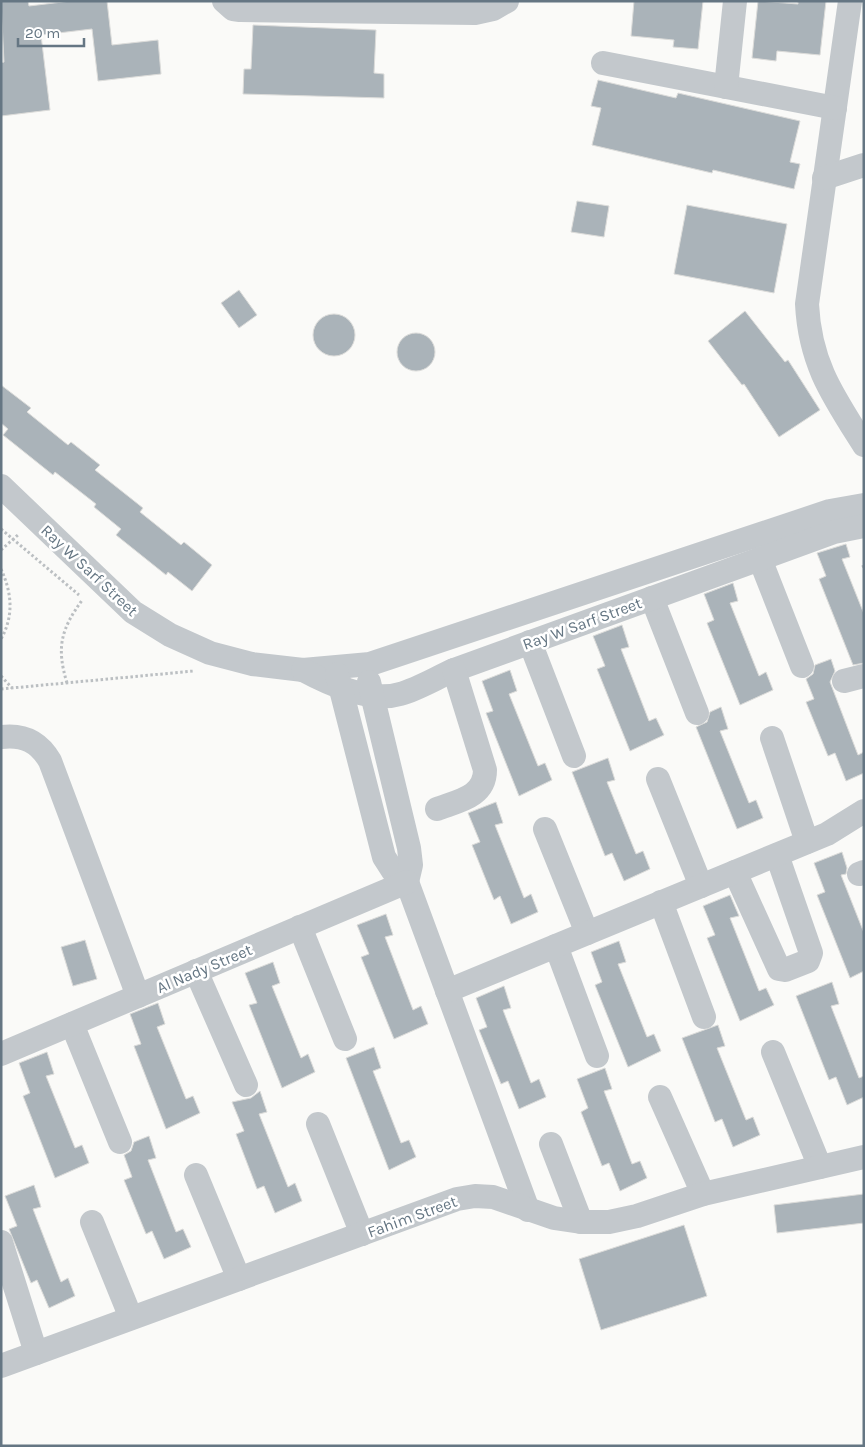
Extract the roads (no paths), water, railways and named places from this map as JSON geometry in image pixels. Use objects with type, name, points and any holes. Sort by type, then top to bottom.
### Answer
[{"type":"street","points":[[224,1],[233,9],[240,10],[405,7],[475,13],[494,9],[507,1]]},
{"type":"street","points":[[726,86],[735,1]]},
{"type":"street","points":[[850,1],[809,280],[808,329],[822,375],[864,445]]},
{"type":"street","points":[[603,62],[834,108]]},
{"type":"street","points":[[824,178],[864,165]]},
{"type":"street","name":"Ray W Sarf Street","points":[[1,486],[133,612],[170,636],[210,653],[252,664],[303,670],[338,678],[372,694],[386,697],[400,694],[454,670],[834,532],[864,526]]},
{"type":"street","name":"Ray W Sarf Street","points":[[338,678],[364,665],[830,511],[864,505]]},
{"type":"street","points":[[760,559],[802,666]]},
{"type":"street","points":[[652,598],[698,713]]},
{"type":"street","points":[[530,642],[574,756]]},
{"type":"street","points":[[364,665],[410,848],[411,865],[406,882]]},
{"type":"street","points":[[437,808],[472,795],[483,785],[485,778],[485,770],[454,670]]},
{"type":"street","points":[[338,678],[384,857],[393,871],[406,882],[528,1210]]},
{"type":"street","points":[[1,737],[25,738],[36,743],[50,761],[138,996]]},
{"type":"street","points":[[772,738],[817,838]]},
{"type":"street","points":[[658,780],[700,886]]},
{"type":"street","points":[[447,991],[817,838],[864,811]]},
{"type":"street","points":[[544,828],[587,933]]},
{"type":"street","points":[[817,838],[864,829]]},
{"type":"street","points":[[735,872],[778,967],[785,970],[808,961],[810,953],[777,855]]},
{"type":"street","name":"Al Nady Street","points":[[1,1054],[406,882]]},
{"type":"street","points":[[662,902],[704,1017]]},
{"type":"street","points":[[300,927],[345,1039]]},
{"type":"street","points":[[556,946],[597,1056]]},
{"type":"street","points":[[196,972],[246,1085]]},
{"type":"street","points":[[72,1024],[120,1142]]},
{"type":"street","points":[[774,1052],[820,1167]]},
{"type":"street","points":[[660,1097],[703,1194]]},
{"type":"street","points":[[318,1124],[362,1234]]},
{"type":"street","points":[[551,1144],[581,1222]]},
{"type":"street","name":"Fahim Street","points":[[1,1366],[457,1199],[475,1196],[493,1197],[554,1218],[581,1222],[609,1222],[637,1216],[703,1194],[864,1158]]},
{"type":"street","points":[[196,1175],[239,1279]]},
{"type":"street","points":[[92,1222],[132,1318]]},
{"type":"street","points":[[1,1242],[36,1353]]}]
